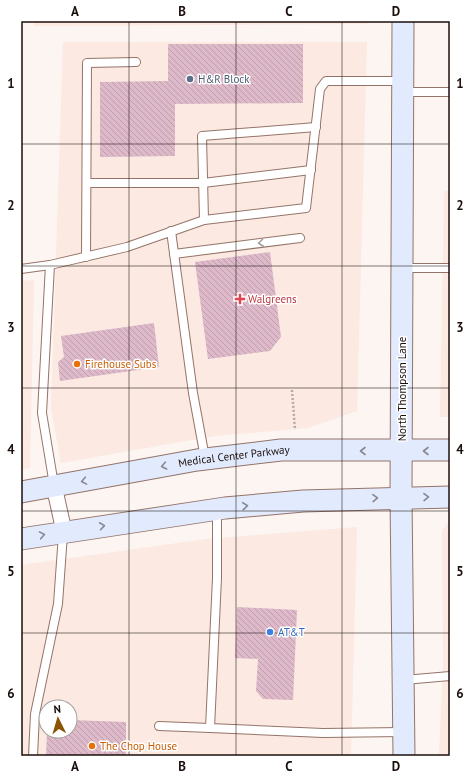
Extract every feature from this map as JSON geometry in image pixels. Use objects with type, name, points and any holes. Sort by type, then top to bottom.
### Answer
[{"type":"main road","name":"North Thompson Lane","points":[[403,21],[401,497],[404,756]]},
{"type":"main road","name":"Medical Center Parkway","points":[[21,492],[205,459],[281,450],[450,450]]},
{"type":"main road","points":[[21,538],[217,509],[303,501],[450,496]]},
{"type":"street","points":[[54,486],[64,531]]},
{"type":"lane","points":[[86,256],[87,63],[136,62]]},
{"type":"lane","points":[[21,269],[50,265],[127,247],[204,220],[306,208],[320,89],[326,81],[450,92]]},
{"type":"lane","points":[[204,220],[202,136],[316,127]]},
{"type":"lane","points":[[87,183],[203,183],[311,170]]},
{"type":"lane","points":[[171,232],[193,393],[205,459]]},
{"type":"lane","points":[[174,254],[300,238]]},
{"type":"lane","points":[[50,265],[42,413],[54,486]]},
{"type":"lane","points":[[402,268],[450,268]]},
{"type":"lane","points":[[210,728],[218,578],[217,509]]},
{"type":"lane","points":[[33,756],[35,714],[58,604],[64,531]]},
{"type":"lane","points":[[404,680],[450,676]]},
{"type":"lane","points":[[159,726],[323,733],[404,732]]},
{"type":"path","points":[[292,390],[295,430]]},
{"type":"shaded area","points":[[34,21],[369,21],[369,24],[34,26]]},
{"type":"shaded area","points":[[63,42],[367,42],[357,411],[308,428],[215,436],[61,463],[51,408]]},
{"type":"shaded area","points":[[450,190],[450,417],[440,417],[444,191]]},
{"type":"shaded area","points":[[34,280],[30,468],[21,470],[21,281]]},
{"type":"shaded area","points":[[450,520],[450,756],[439,756],[443,665],[442,531]]},
{"type":"shaded area","points":[[357,527],[351,756],[21,756],[21,565],[206,539]]},
{"type":"building","points":[[168,44],[303,44],[303,103],[175,104],[175,156],[100,157],[100,82],[168,81]]},
{"type":"building","name":"Walgreens","points":[[270,252],[281,337],[270,351],[208,359],[195,262]]},
{"type":"building","points":[[154,323],[159,367],[60,381],[58,362],[64,357],[61,336]]},
{"type":"building","points":[[237,607],[297,610],[293,700],[263,699],[256,691],[258,659],[235,658]]},
{"type":"building","points":[[78,720],[126,722],[126,756],[46,756],[47,739],[78,739]]},
{"type":"place","name":"H&R Block","points":[[190,79]]},
{"type":"place","name":"Walgreens","points":[[240,299]]},
{"type":"place","name":"Firehouse Subs","points":[[77,364]]},
{"type":"place","name":"AT&T","points":[[270,632]]},
{"type":"place","name":"The Chop House","points":[[92,746]]}]
